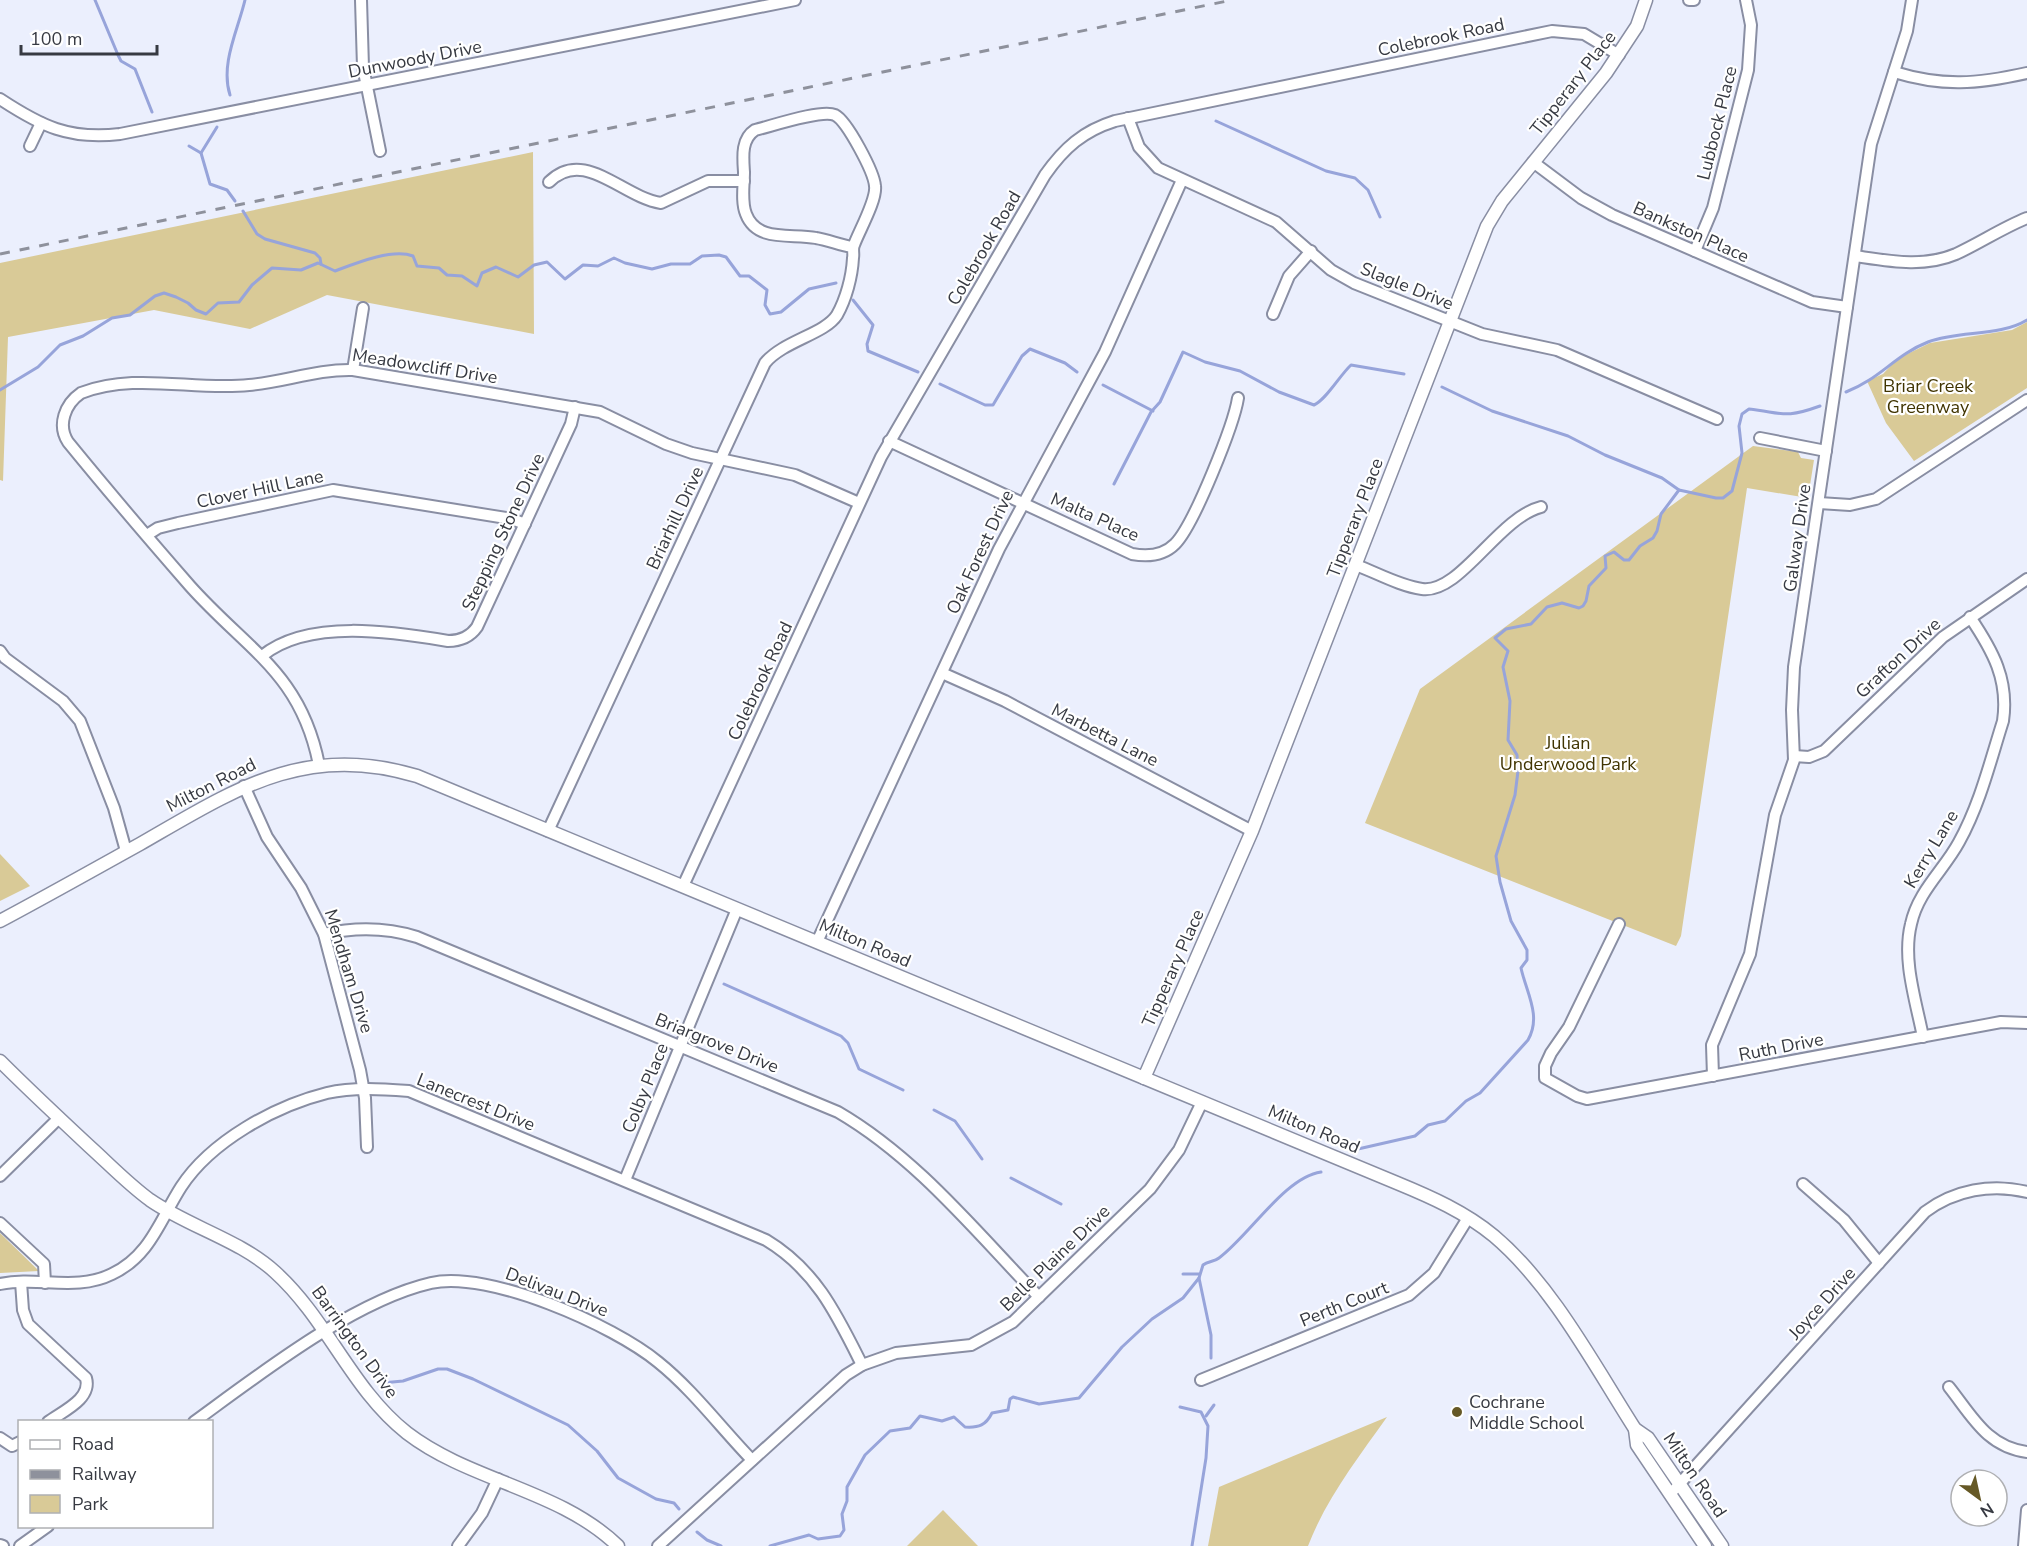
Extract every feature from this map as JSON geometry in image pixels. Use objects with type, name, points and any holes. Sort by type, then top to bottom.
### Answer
[{"type":"street","points":[[361,0],[360,32],[366,85],[380,151]]},
{"type":"street","name":"Dunwoody Drive","points":[[0,99],[41,123],[74,135],[101,136],[795,0]]},
{"type":"street","name":"Tipperary Place","points":[[1144,1078],[1252,831],[1493,215],[1619,55],[1637,26],[1646,0]]},
{"type":"street","name":"Lubbock Place","points":[[1695,251],[1713,208],[1748,70],[1751,25],[1746,0]]},
{"type":"street","name":"Galway Drive","points":[[1713,1076],[1712,1045],[1750,954],[1774,822],[1794,756],[1793,683],[1871,144],[1907,31],[1912,0]]},
{"type":"street","name":"Colebrook Road","points":[[683,886],[889,441],[1057,158],[1086,132],[1106,123],[1128,118],[1552,31],[1584,34],[1619,55]]},
{"type":"street","points":[[1894,72],[1924,80],[1960,84],[2027,74]]},
{"type":"street","name":"Briarhill Drive","points":[[548,831],[720,459],[770,357],[828,324],[837,315],[847,290],[854,256],[852,247],[870,204],[875,184],[847,128],[835,115],[822,113],[750,133],[745,142],[746,215],[761,231],[816,238],[852,247]]},
{"type":"street","name":"Slagle Drive","points":[[1128,118],[1139,147],[1158,168],[1276,222],[1331,270],[1354,283],[1482,334],[1557,350],[1717,419]]},
{"type":"street","points":[[30,146],[41,123]]},
{"type":"street","name":"Bankston Place","points":[[1533,162],[1599,209],[1812,302],[1848,307]]},
{"type":"street","points":[[549,182],[558,173],[577,167],[661,203],[708,181],[744,181]]},
{"type":"street","name":"Oak Forest Drive","points":[[817,942],[1022,502],[1104,352],[1182,180]]},
{"type":"street","points":[[1855,256],[1904,263],[1940,259],[1956,254],[2027,218]]},
{"type":"street","points":[[1273,314],[1289,276],[1311,251]]},
{"type":"street","points":[[353,370],[363,308]]},
{"type":"street","name":"Meadowcliff Drive","points":[[319,765],[307,722],[295,697],[275,669],[215,613],[65,438],[64,415],[73,399],[88,391],[149,381],[238,386],[331,370],[353,370],[575,407],[609,415],[666,444],[720,459],[795,475],[860,503]]},
{"type":"street","name":"Malta Place","points":[[889,441],[1132,554],[1157,555],[1175,544],[1191,516],[1226,437],[1238,398]]},
{"type":"street","points":[[1819,503],[1850,505],[1876,499],[2027,400]]},
{"type":"street","name":"Stepping Stone Drive","points":[[262,656],[279,643],[331,633],[383,632],[448,641],[464,639],[477,627],[571,424],[575,407]]},
{"type":"street","points":[[1760,438],[1826,451]]},
{"type":"street","name":"Clover Hill Lane","points":[[147,535],[158,528],[178,523],[333,490],[512,519],[525,524]]},
{"type":"street","points":[[1356,565],[1416,588],[1435,588],[1453,579],[1515,519],[1530,510],[1541,507]]},
{"type":"street","name":"Grafton Drive","points":[[1794,756],[1809,757],[1824,752],[1936,643],[2027,579]]},
{"type":"street","name":"Kerry Lane","points":[[1923,1037],[1908,954],[1911,923],[1921,896],[1959,842],[1972,813],[1997,742],[2005,708],[1998,663],[1970,617]]},
{"type":"street","points":[[0,651],[5,658],[63,700],[76,715],[114,808],[126,851]]},
{"type":"street","name":"Marbetta Lane","points":[[942,673],[1005,701],[1252,831]]},
{"type":"street","name":"Milton Road","points":[[0,921],[244,786],[283,771],[319,765],[360,765],[399,770],[432,781],[1433,1198],[1468,1218],[1501,1243],[1533,1275],[1635,1429],[1648,1438],[1722,1546]]},
{"type":"street","name":"Mendham Drive","points":[[244,786],[267,837],[301,888],[324,934],[364,1090],[367,1147]]},
{"type":"street","name":"Colby Place","points":[[625,1180],[737,909]]},
{"type":"street","name":"Ruth Drive","points":[[1619,924],[1569,1027],[1545,1066],[1545,1078],[1577,1096],[1592,1099],[2001,1022],[2027,1023]]},
{"type":"street","name":"Briargrove Drive","points":[[324,934],[365,928],[387,929],[417,937],[798,1094],[866,1129],[909,1162],[1039,1297]]},
{"type":"street","name":"Barrington Drive","points":[[0,1061],[125,1180],[168,1211],[273,1270],[302,1298],[367,1395],[393,1421],[426,1446],[566,1509],[601,1531],[618,1546]]},
{"type":"street","name":"Lanecrest Drive","points":[[0,1284],[84,1283],[101,1279],[127,1266],[147,1247],[197,1165],[221,1143],[242,1130],[327,1093],[364,1090],[415,1093],[766,1240],[795,1260],[828,1300],[862,1365]]},
{"type":"street","name":"Belle Plaine Drive","points":[[658,1546],[829,1389],[862,1365],[906,1351],[971,1345],[1002,1330],[1150,1189],[1179,1150],[1202,1102]]},
{"type":"street","points":[[0,1176],[59,1118]]},
{"type":"street","points":[[1803,1184],[1844,1220],[1879,1263]]},
{"type":"street","name":"Joyce Drive","points":[[1670,1494],[1681,1486],[1925,1212],[1948,1197],[1973,1190],[1999,1188],[2027,1192]]},
{"type":"street","name":"Perth Court","points":[[1201,1380],[1409,1295],[1434,1273],[1468,1218]]},
{"type":"street","points":[[0,1222],[44,1264],[45,1283]]},
{"type":"street","name":"Delivau Drive","points":[[197,1420],[326,1331],[376,1302],[432,1282],[470,1281],[507,1289],[608,1330],[655,1359],[678,1379],[752,1460]]},
{"type":"street","points":[[21,1282],[22,1310],[28,1324],[86,1378],[88,1386],[85,1394],[51,1420]]},
{"type":"street","points":[[1949,1387],[1988,1436],[2004,1448],[2027,1452]]},
{"type":"street","name":"Milton Road","points":[[1635,1429],[1637,1445],[1705,1546]]},
{"type":"street","points":[[0,1438],[12,1446],[18,1443]]},
{"type":"street","points":[[458,1546],[482,1513],[498,1479]]},
{"type":"street","points":[[2024,1546],[2027,1510]]},
{"type":"street","points":[[20,1546],[47,1528]]},
{"type":"green space","points":[[533,152],[534,334],[327,295],[250,329],[154,310],[8,337],[3,481],[0,480],[0,263]]},
{"type":"green space","name":"Briar Creek Greenway","points":[[2027,322],[2027,388],[1914,461],[1886,423],[1867,381],[1883,374],[1897,359],[1930,343],[2012,330]]},
{"type":"green space","name":"Julian Underwood Park","points":[[1753,446],[1798,452],[1801,458],[1814,460],[1808,498],[1747,488],[1681,936],[1676,946],[1365,823],[1420,689]]},
{"type":"green space","points":[[0,854],[30,886],[0,901]]},
{"type":"green space","points":[[0,1233],[39,1271],[0,1273]]},
{"type":"green space","points":[[1387,1417],[1333,1495],[1308,1546],[1208,1546],[1219,1487]]},
{"type":"green space","points":[[943,1510],[978,1546],[907,1546]]},
{"type":"waterway","points":[[95,0],[121,61],[135,69],[152,112]]},
{"type":"waterway","points":[[230,95],[227,71],[231,47],[245,0]]},
{"type":"waterway","points":[[1216,121],[1326,171],[1355,178],[1368,190],[1380,217]]},
{"type":"waterway","points":[[201,153],[217,127]]},
{"type":"waterway","points":[[189,146],[201,153],[210,184],[227,190],[235,201]]},
{"type":"waterway","points":[[243,211],[257,234],[265,239],[315,253],[320,258],[321,264]]},
{"type":"waterway","points":[[0,390],[38,367],[60,345],[83,336],[112,318],[130,315],[155,296],[164,293],[176,297],[206,314],[218,303],[239,302],[252,285],[272,268],[301,270],[318,263],[335,271],[385,255],[405,254],[413,256],[417,266],[439,268],[447,275],[462,276],[477,286],[482,273],[496,267],[518,277],[534,265],[547,262],[565,279],[583,265],[598,266],[614,258],[652,269],[671,264],[690,264],[702,256],[719,255],[726,257],[740,276],[749,276],[767,290],[765,305],[770,314],[781,312],[809,289],[836,283]]},
{"type":"waterway","points":[[853,300],[873,325],[867,344],[868,351],[918,372]]},
{"type":"waterway","points":[[1846,392],[1869,381],[1906,353],[1928,342],[1940,338],[2004,329],[2027,320]]},
{"type":"waterway","points":[[940,384],[985,405],[993,405],[1022,356],[1030,349],[1065,363],[1077,372]]},
{"type":"waterway","points":[[1114,484],[1151,412],[1160,402],[1183,352],[1205,362],[1240,371],[1279,392],[1314,405],[1323,398],[1351,365],[1404,374]]},
{"type":"waterway","points":[[1103,385],[1153,411]]},
{"type":"waterway","points":[[1442,387],[1492,411],[1568,436],[1605,455],[1662,478],[1679,490],[1716,498],[1723,498],[1732,491],[1742,453],[1739,426],[1742,414],[1749,409],[1791,414],[1820,406]]},
{"type":"waterway","points":[[1358,1149],[1415,1136],[1428,1125],[1445,1121],[1466,1101],[1480,1093],[1528,1040],[1534,1022],[1532,1004],[1521,968],[1527,960],[1527,950],[1511,921],[1500,882],[1496,856],[1515,795],[1518,771],[1517,755],[1508,740],[1510,701],[1503,667],[1508,651],[1495,638],[1506,629],[1531,624],[1547,607],[1562,603],[1579,608],[1583,606],[1589,586],[1606,568],[1605,556],[1614,552],[1624,560],[1629,560],[1640,546],[1653,538],[1661,514],[1679,490]]},
{"type":"waterway","points":[[724,984],[841,1036],[848,1043],[859,1069],[903,1090]]},
{"type":"waterway","points":[[934,1110],[955,1121],[982,1159]]},
{"type":"waterway","points":[[1211,1358],[1211,1335],[1199,1278],[1203,1265],[1217,1259],[1231,1248],[1294,1184],[1321,1172]]},
{"type":"waterway","points":[[1011,1178],[1061,1204]]},
{"type":"waterway","points":[[1183,1274],[1199,1274]]},
{"type":"waterway","points":[[770,1546],[809,1535],[818,1539],[840,1536],[844,1530],[842,1514],[847,1501],[847,1487],[865,1455],[890,1431],[910,1428],[920,1416],[942,1421],[954,1417],[965,1427],[974,1427],[985,1423],[992,1413],[1008,1410],[1010,1399],[1013,1397],[1039,1404],[1079,1398],[1122,1347],[1152,1319],[1183,1298],[1199,1278]]},
{"type":"waterway","points":[[382,1383],[403,1381],[438,1369],[447,1369],[473,1379],[568,1425],[597,1451],[618,1478],[656,1499],[674,1503],[679,1509]]},
{"type":"waterway","points":[[1206,1416],[1214,1405]]},
{"type":"waterway","points":[[1180,1407],[1201,1412],[1208,1426],[1206,1458],[1192,1546]]},
{"type":"waterway","points":[[697,1532],[707,1540],[721,1546]]},
{"type":"railway","points":[[0,254],[1232,0]]},
{"type":"place","name":"Cochrane Middle School","points":[[1457,1412]]}]
